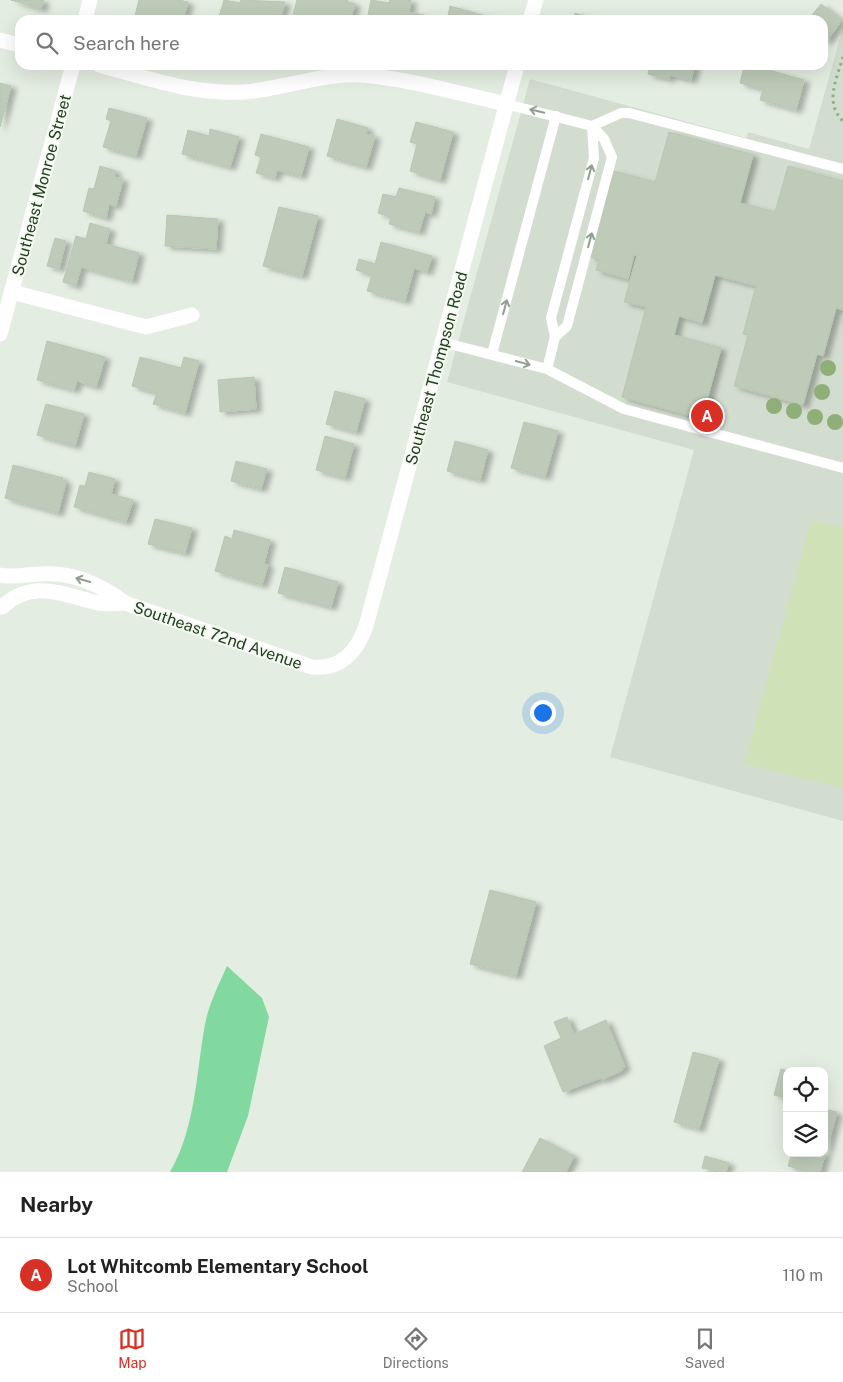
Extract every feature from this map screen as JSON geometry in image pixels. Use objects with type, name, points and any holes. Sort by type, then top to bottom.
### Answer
[{"type":"street","points":[[86,15],[90,0]]},
{"type":"street","points":[[532,15],[536,0]]},
{"type":"street","points":[[0,40],[15,44]]},
{"type":"street","name":"Southeast Monroe Street","points":[[0,334],[72,70]]},
{"type":"street","points":[[118,70],[176,86],[223,93],[272,89],[324,78],[360,75],[506,104]]},
{"type":"street","name":"Southeast Thompson Road","points":[[340,662],[358,645],[366,626],[516,70]]},
{"type":"street","points":[[12,292],[146,327],[192,316]]},
{"type":"street","name":"Southeast 72nd Avenue","points":[[0,575],[13,576],[47,573],[69,576],[104,587],[125,603],[301,665],[320,668],[340,662]]},
{"type":"street","points":[[0,583],[3,598],[1,609]]},
{"type":"street","name":"Southeast 72nd Avenue","points":[[1,609],[15,596],[45,590],[68,593],[100,604],[125,603]]},
{"type":"lane","points":[[506,104],[592,126],[604,139],[612,157],[567,326],[555,337]]},
{"type":"lane","points":[[592,126],[621,113],[629,113],[843,169]]},
{"type":"lane","points":[[492,354],[556,116]]},
{"type":"lane","points":[[547,369],[555,337],[551,318],[594,158],[592,126]]},
{"type":"lane","points":[[442,342],[547,369],[624,409],[843,468]]},
{"type":"path","points":[[843,57],[833,93],[833,105],[843,121]]},
{"type":"shaded area","points":[[843,27],[843,821],[610,757],[694,450],[447,382],[530,79],[746,138],[748,132],[809,149]]},
{"type":"shaded area","points":[[811,520],[843,528],[843,788],[744,764]]},
{"type":"shaded area","points":[[227,966],[262,998],[269,1017],[248,1116],[227,1172],[170,1172],[179,1155],[190,1118],[205,1024],[214,994]]},
{"type":"building","points":[[11,0],[44,0],[41,9]]},
{"type":"building","points":[[139,0],[179,0],[188,2],[184,15],[135,15]]},
{"type":"building","points":[[224,0],[240,3],[241,0],[285,2],[281,15],[220,15]]},
{"type":"building","points":[[297,0],[348,0],[347,2],[355,4],[352,15],[293,15]]},
{"type":"building","points":[[371,0],[389,3],[390,0],[411,0],[409,12],[423,15],[368,15]]},
{"type":"building","points":[[821,4],[842,20],[828,39],[828,15],[812,15]]},
{"type":"building","points":[[450,6],[482,15],[448,15]]},
{"type":"building","points":[[649,70],[694,70],[691,80],[670,75],[669,79],[648,74]]},
{"type":"building","points":[[743,70],[768,70],[804,80],[796,110],[760,100],[763,89],[740,83]]},
{"type":"building","points":[[0,83],[11,86],[0,127]]},
{"type":"building","points":[[109,108],[147,118],[136,156],[103,147],[111,121],[106,119]]},
{"type":"building","points":[[337,119],[368,128],[366,134],[375,136],[366,167],[327,156]]},
{"type":"building","points":[[416,122],[453,132],[440,180],[410,171],[417,144],[410,142]]},
{"type":"building","points":[[210,129],[239,137],[230,167],[182,154],[188,130],[209,136]]},
{"type":"building","points":[[669,132],[753,155],[740,203],[775,212],[788,166],[843,181],[843,310],[836,308],[823,356],[817,354],[803,405],[734,386],[748,335],[743,334],[756,286],[715,275],[702,323],[679,316],[674,335],[721,348],[702,419],[622,397],[646,307],[624,302],[637,256],[634,255],[628,279],[596,270],[599,260],[590,257],[614,171],[655,182]]},
{"type":"building","points":[[261,134],[309,147],[301,176],[277,170],[275,178],[256,173],[261,157],[255,155]]},
{"type":"building","points":[[100,166],[116,171],[114,177],[123,179],[116,206],[109,204],[106,218],[83,211],[89,188],[94,189]]},
{"type":"building","points":[[399,188],[435,197],[431,214],[425,212],[419,232],[389,224],[391,217],[378,213],[383,194],[396,197]]},
{"type":"building","points":[[279,207],[318,216],[302,276],[263,266]]},
{"type":"building","points":[[167,215],[218,219],[216,249],[165,246]]},
{"type":"building","points":[[90,223],[110,229],[106,244],[139,253],[132,281],[81,267],[76,286],[63,282],[76,236],[86,239]]},
{"type":"building","points":[[55,238],[66,241],[59,269],[47,266]]},
{"type":"building","points":[[381,242],[432,256],[427,272],[414,268],[405,301],[367,291],[372,275],[356,270],[359,259],[375,264]]},
{"type":"building","points":[[47,341],[105,357],[96,387],[77,381],[74,390],[37,380]]},
{"type":"building","points":[[140,357],[181,368],[184,357],[199,361],[185,413],[153,404],[157,393],[132,386]]},
{"type":"building","points":[[254,377],[256,409],[220,412],[218,380]]},
{"type":"building","points":[[335,391],[365,399],[356,432],[326,424]]},
{"type":"building","points":[[46,404],[84,414],[75,446],[37,435]]},
{"type":"building","points":[[524,422],[558,431],[545,477],[511,468]]},
{"type":"building","points":[[325,436],[354,444],[345,478],[316,470]]},
{"type":"building","points":[[455,441],[488,450],[480,480],[447,471]]},
{"type":"building","points":[[236,461],[267,469],[261,489],[231,481]]},
{"type":"building","points":[[13,465],[63,478],[62,481],[66,482],[58,513],[5,498]]},
{"type":"building","points":[[89,472],[115,479],[111,494],[133,500],[126,522],[74,507],[80,485],[85,486]]},
{"type":"building","points":[[155,519],[192,528],[185,553],[148,544]]},
{"type":"building","points":[[234,530],[270,540],[264,564],[268,565],[262,585],[215,571],[225,536],[232,539]]},
{"type":"building","points":[[285,567],[338,582],[331,607],[278,593]]},
{"type":"building","points":[[490,890],[536,902],[516,976],[470,964]]},
{"type":"building","points":[[567,1017],[574,1034],[606,1020],[625,1067],[622,1068],[623,1070],[602,1080],[601,1078],[563,1092],[544,1046],[561,1038],[554,1022]]},
{"type":"building","points":[[693,1052],[719,1059],[699,1129],[674,1122]]},
{"type":"building","points":[[781,1069],[783,1070],[783,1097],[774,1095]]},
{"type":"building","points":[[828,1110],[837,1112],[828,1144]]},
{"type":"building","points":[[540,1138],[574,1156],[566,1172],[522,1172]]},
{"type":"building","points":[[705,1156],[729,1163],[726,1172],[702,1168]]},
{"type":"building","points":[[791,1157],[824,1157],[820,1172],[810,1172],[788,1166]]},
{"type":"place","name":"Lot Whitcomb Elementary School","points":[[707,416]]}]
